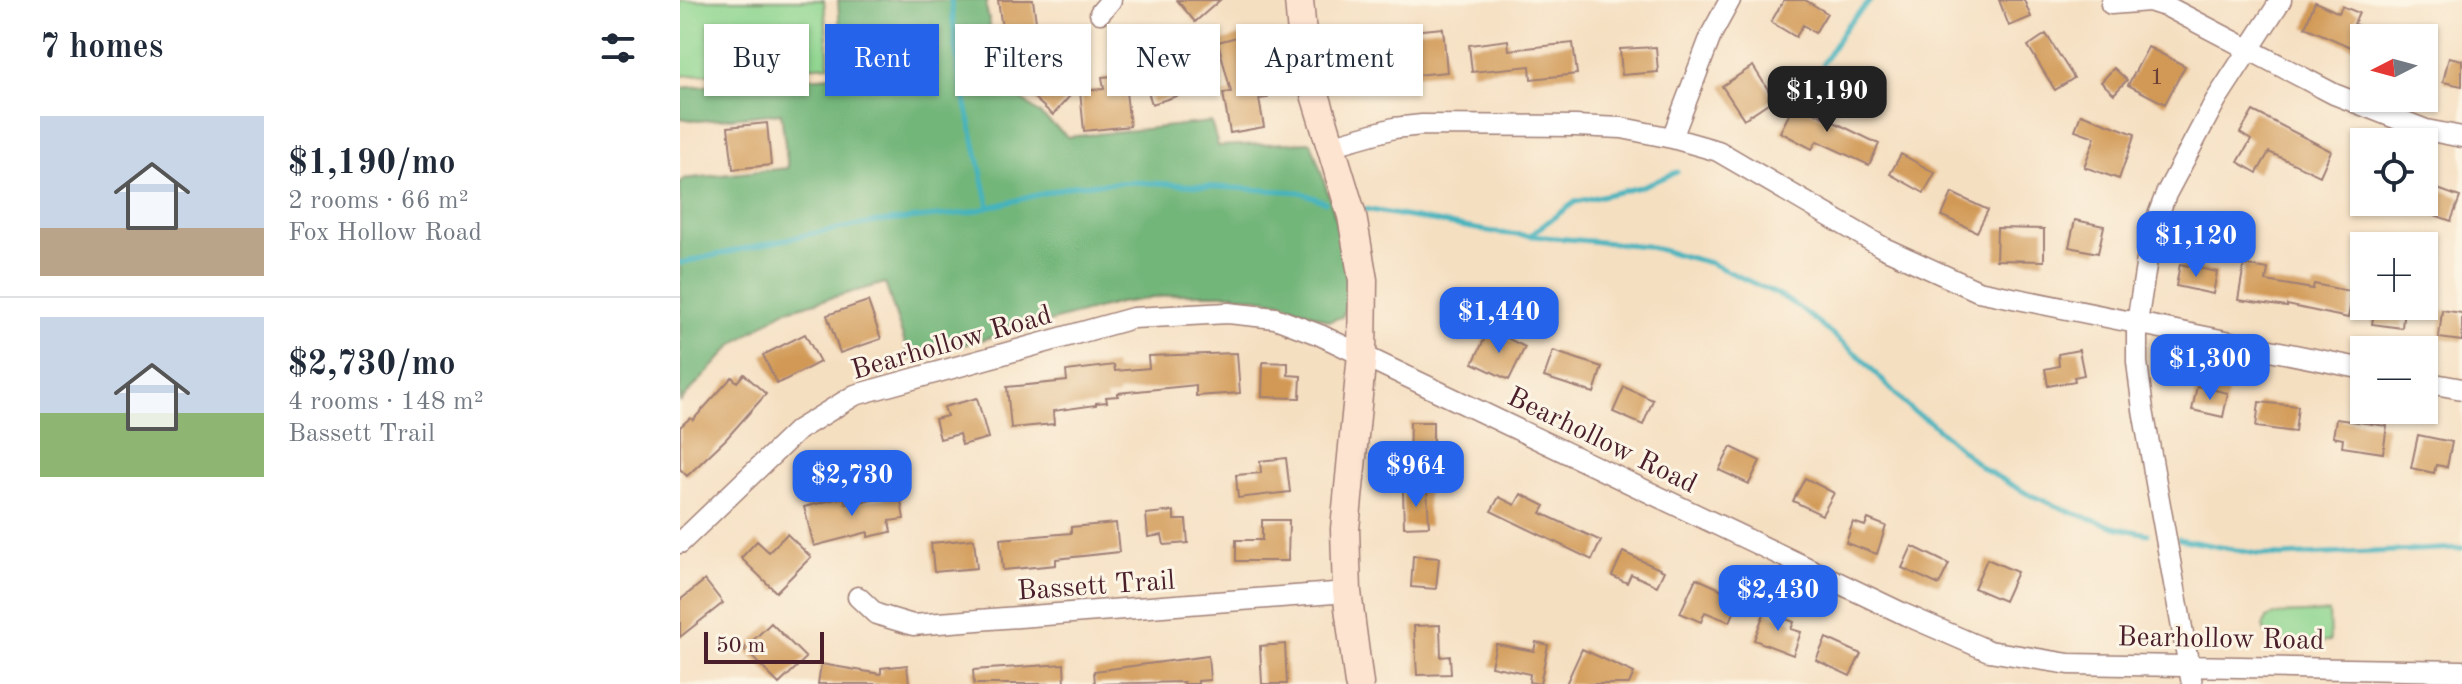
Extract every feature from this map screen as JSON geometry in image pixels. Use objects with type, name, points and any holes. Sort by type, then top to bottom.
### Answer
[{"type":"street","points":[[1299,0],[1304,58],[1352,216],[1360,256],[1364,305],[1362,354],[1346,506],[1347,592],[1359,684]]},
{"type":"street","points":[[1672,138],[1712,33],[1730,0]]},
{"type":"street","points":[[2190,674],[2143,410],[2137,362],[2137,323],[2151,234],[2166,194],[2216,100],[2281,0]]},
{"type":"street","points":[[2111,4],[2149,1],[2168,7],[2334,94],[2426,130],[2462,137]]},
{"type":"street","points":[[1330,146],[1394,128],[1422,125],[1622,128],[1672,138],[1718,151],[1884,248],[1978,291],[2350,366]]},
{"type":"street","name":"Bearhollow Road","points":[[680,543],[798,430],[855,395],[1133,318],[1228,313],[1275,318],[1362,354],[1906,615],[1989,651],[2069,664],[2190,674],[2462,671]]},
{"type":"street","points":[[2438,385],[2462,389]]},
{"type":"street","name":"Bassett Trail","points":[[858,597],[876,614],[913,625],[1347,592]]},
{"type":"green space","points":[[680,0],[824,0],[825,65],[809,66],[809,24],[704,24],[704,74],[680,76]]},
{"type":"green space","points":[[838,0],[988,0],[986,7],[990,24],[955,24],[955,96],[1018,96],[1068,137],[1211,122],[1218,146],[1311,142],[1332,205],[1344,256],[1347,300],[1342,317],[1329,321],[1282,302],[1233,294],[1180,294],[1119,303],[910,359],[885,283],[784,311],[734,344],[680,402],[680,185],[683,179],[788,168],[781,113],[698,121],[680,118],[680,88],[704,86],[704,96],[809,96],[809,78],[825,76],[825,96],[939,96],[939,24],[840,24]]},
{"type":"green space","points":[[2329,612],[2330,641],[2289,643],[2267,635],[2263,627],[2266,618],[2277,614]]},
{"type":"building","points":[[998,0],[1033,0],[1036,24],[1001,24]]},
{"type":"building","points":[[1177,0],[1220,0],[1195,22]]},
{"type":"building","points":[[1784,0],[1805,0],[1827,13],[1815,33],[1803,25],[1796,37],[1771,22]]},
{"type":"building","points":[[1999,0],[2024,0],[2031,17],[2009,26]]},
{"type":"building","points":[[2315,2],[2339,13],[2342,6],[2359,13],[2354,24],[2350,24],[2350,47],[2305,27]]},
{"type":"building","points":[[1443,28],[1447,72],[1423,74],[1423,30]]},
{"type":"building","points":[[2046,34],[2074,78],[2055,90],[2028,46]]},
{"type":"building","points":[[1236,37],[1236,96],[1268,96],[1259,99],[1264,127],[1230,133],[1223,93],[1231,92],[1220,41]]},
{"type":"building","points":[[1508,40],[1509,50],[1573,43],[1577,74],[1531,79],[1530,66],[1472,72],[1469,45]]},
{"type":"building","points":[[1656,47],[1658,72],[1622,75],[1620,49]]},
{"type":"building","points":[[2148,47],[2185,66],[2165,104],[2128,85]]},
{"type":"building","points":[[2449,57],[2462,60],[2462,86],[2443,82]]},
{"type":"building","points":[[1753,66],[1774,99],[1744,119],[1722,86]]},
{"type":"building","points":[[2114,68],[2127,80],[2114,94],[2101,82]]},
{"type":"building","points":[[1102,77],[1107,77],[1107,96],[1126,96],[1130,126],[1084,131],[1080,96],[1091,96],[1091,90],[1104,89]]},
{"type":"building","points":[[1032,96],[1070,96],[1053,115]]},
{"type":"building","points":[[1149,96],[1177,96],[1152,104]]},
{"type":"building","points":[[1795,103],[1879,144],[1869,165],[1817,141],[1812,149],[1780,132]]},
{"type":"building","points":[[2253,111],[2331,151],[2320,176],[2269,152],[2257,173],[2238,162],[2251,140],[2240,133]]},
{"type":"building","points":[[2081,114],[2135,134],[2119,179],[2084,167],[2095,137],[2075,130]]},
{"type":"building","points":[[767,123],[771,165],[733,169],[728,127]]},
{"type":"building","points":[[1901,154],[1935,173],[1924,193],[1890,174]]},
{"type":"building","points":[[2438,189],[2460,197],[2451,221],[2438,216]]},
{"type":"building","points":[[1952,193],[1988,210],[1977,232],[1942,216]]},
{"type":"building","points":[[2075,220],[2104,226],[2098,253],[2069,247]]},
{"type":"building","points":[[1997,228],[2044,229],[2044,261],[1996,260]]},
{"type":"building","points":[[2180,264],[2217,272],[2213,294],[2176,286]]},
{"type":"building","points":[[2244,265],[2268,269],[2266,281],[2313,289],[2314,284],[2350,291],[2348,318],[2287,305],[2238,300]]},
{"type":"building","points":[[868,301],[881,339],[840,353],[827,315]]},
{"type":"building","points":[[2442,310],[2462,313],[2462,341],[2439,338]]},
{"type":"building","points":[[2373,320],[2403,320],[2402,328],[2372,324]]},
{"type":"building","points":[[1489,329],[1525,347],[1509,380],[1473,363]]},
{"type":"building","points":[[805,334],[820,362],[777,384],[763,355]]},
{"type":"building","points":[[2079,350],[2084,375],[2074,377],[2075,381],[2048,386],[2045,369],[2059,366],[2058,354]]},
{"type":"building","points":[[1553,351],[1602,367],[1594,393],[1544,377]]},
{"type":"building","points":[[1237,353],[1240,393],[1196,396],[1196,385],[1118,393],[1118,396],[1106,397],[1107,402],[1053,411],[1054,424],[1011,428],[1007,387],[1067,381],[1066,371],[1114,365],[1115,371],[1149,368],[1148,356]]},
{"type":"building","points":[[1263,362],[1288,363],[1288,375],[1301,376],[1300,398],[1262,397]]},
{"type":"building","points":[[744,374],[766,394],[726,439],[687,476],[680,469],[680,427],[690,418],[693,420],[732,377],[737,382]]},
{"type":"building","points":[[2197,386],[2228,393],[2223,417],[2192,410]]},
{"type":"building","points":[[1624,387],[1653,400],[1643,425],[1613,412]]},
{"type":"building","points":[[977,398],[988,438],[962,445],[959,434],[940,439],[935,419],[947,416],[944,407]]},
{"type":"building","points":[[2259,402],[2298,406],[2295,432],[2256,427]]},
{"type":"building","points":[[2336,419],[2350,421],[2350,424],[2387,426],[2383,453],[2342,447],[2343,439],[2333,437]]},
{"type":"building","points":[[1410,422],[1433,422],[1433,462],[1409,462]]},
{"type":"building","points":[[2418,435],[2452,442],[2447,467],[2436,465],[2434,473],[2411,468]]},
{"type":"building","points":[[1731,447],[1760,461],[1749,484],[1719,470]]},
{"type":"building","points":[[1286,458],[1290,492],[1238,498],[1236,475],[1261,473],[1260,461]]},
{"type":"building","points":[[1805,478],[1834,493],[1822,515],[1793,501]]},
{"type":"building","points":[[1427,490],[1429,526],[1404,527],[1403,491]]},
{"type":"building","points":[[1521,494],[1545,506],[1541,513],[1601,541],[1592,560],[1491,511],[1499,497],[1515,505]]},
{"type":"building","points":[[900,495],[904,519],[889,521],[891,532],[868,537],[868,532],[814,546],[804,507],[844,497],[846,504]]},
{"type":"building","points":[[1174,511],[1174,520],[1186,520],[1188,543],[1164,545],[1162,535],[1148,537],[1146,514]]},
{"type":"building","points":[[1868,519],[1886,526],[1877,554],[1846,543],[1853,522],[1865,526]]},
{"type":"building","points":[[1262,520],[1289,520],[1288,561],[1236,561],[1236,540],[1262,540]]},
{"type":"building","points":[[1116,523],[1119,552],[1056,559],[1056,565],[1003,570],[1000,539],[1071,533],[1071,527]]},
{"type":"building","points":[[787,534],[811,557],[776,592],[741,558],[757,541],[769,552]]},
{"type":"building","points":[[974,539],[977,568],[934,572],[931,543]]},
{"type":"building","points":[[1912,546],[1949,564],[1939,585],[1902,568]]},
{"type":"building","points":[[1623,552],[1664,571],[1657,586],[1631,574],[1627,583],[1612,576]]},
{"type":"building","points":[[1413,556],[1439,558],[1436,589],[1411,587]]},
{"type":"building","points":[[1987,559],[2017,572],[2004,601],[1974,588]]},
{"type":"building","points":[[1696,578],[1740,598],[1730,622],[1705,612],[1701,622],[1680,613]]},
{"type":"building","points":[[705,580],[723,603],[680,637],[680,600]]},
{"type":"building","points":[[1765,611],[1794,622],[1791,629],[1801,632],[1793,655],[1754,640]]},
{"type":"building","points":[[771,623],[806,658],[779,684],[744,649]]},
{"type":"building","points":[[1440,625],[1441,657],[1450,656],[1451,674],[1417,675],[1414,626]]},
{"type":"building","points":[[1826,638],[1861,654],[1850,676],[1816,660]]},
{"type":"building","points":[[1536,642],[1548,645],[1540,684],[1529,682],[1530,674],[1491,666],[1496,644],[1534,651]]},
{"type":"building","points":[[1285,644],[1287,684],[1262,684],[1260,646]]},
{"type":"building","points":[[1582,649],[1634,673],[1629,684],[1566,684]]},
{"type":"building","points":[[1208,656],[1210,680],[1198,681],[1198,684],[1095,684],[1094,671]]},
{"type":"building","points":[[821,664],[881,674],[881,668],[907,665],[909,684],[818,684]]},
{"type":"building","points":[[1064,664],[1065,684],[974,684],[973,670]]},
{"type":"waterway","points":[[951,0],[958,69],[989,206]]},
{"type":"waterway","points":[[1823,63],[1847,25],[1871,0]]},
{"type":"waterway","points":[[1531,234],[1575,202],[1640,187],[1677,172]]},
{"type":"waterway","points":[[680,263],[877,222],[967,213],[1076,185],[1135,182],[1300,192],[1325,202]]},
{"type":"waterway","points":[[1365,209],[1499,233],[1646,246],[1710,263],[1781,296],[1805,312],[1860,357],[1911,410],[1930,422],[1982,468],[2026,493],[2071,512],[2114,527],[2148,534]]},
{"type":"waterway","points":[[2179,539],[2281,556],[2462,548]]}]
